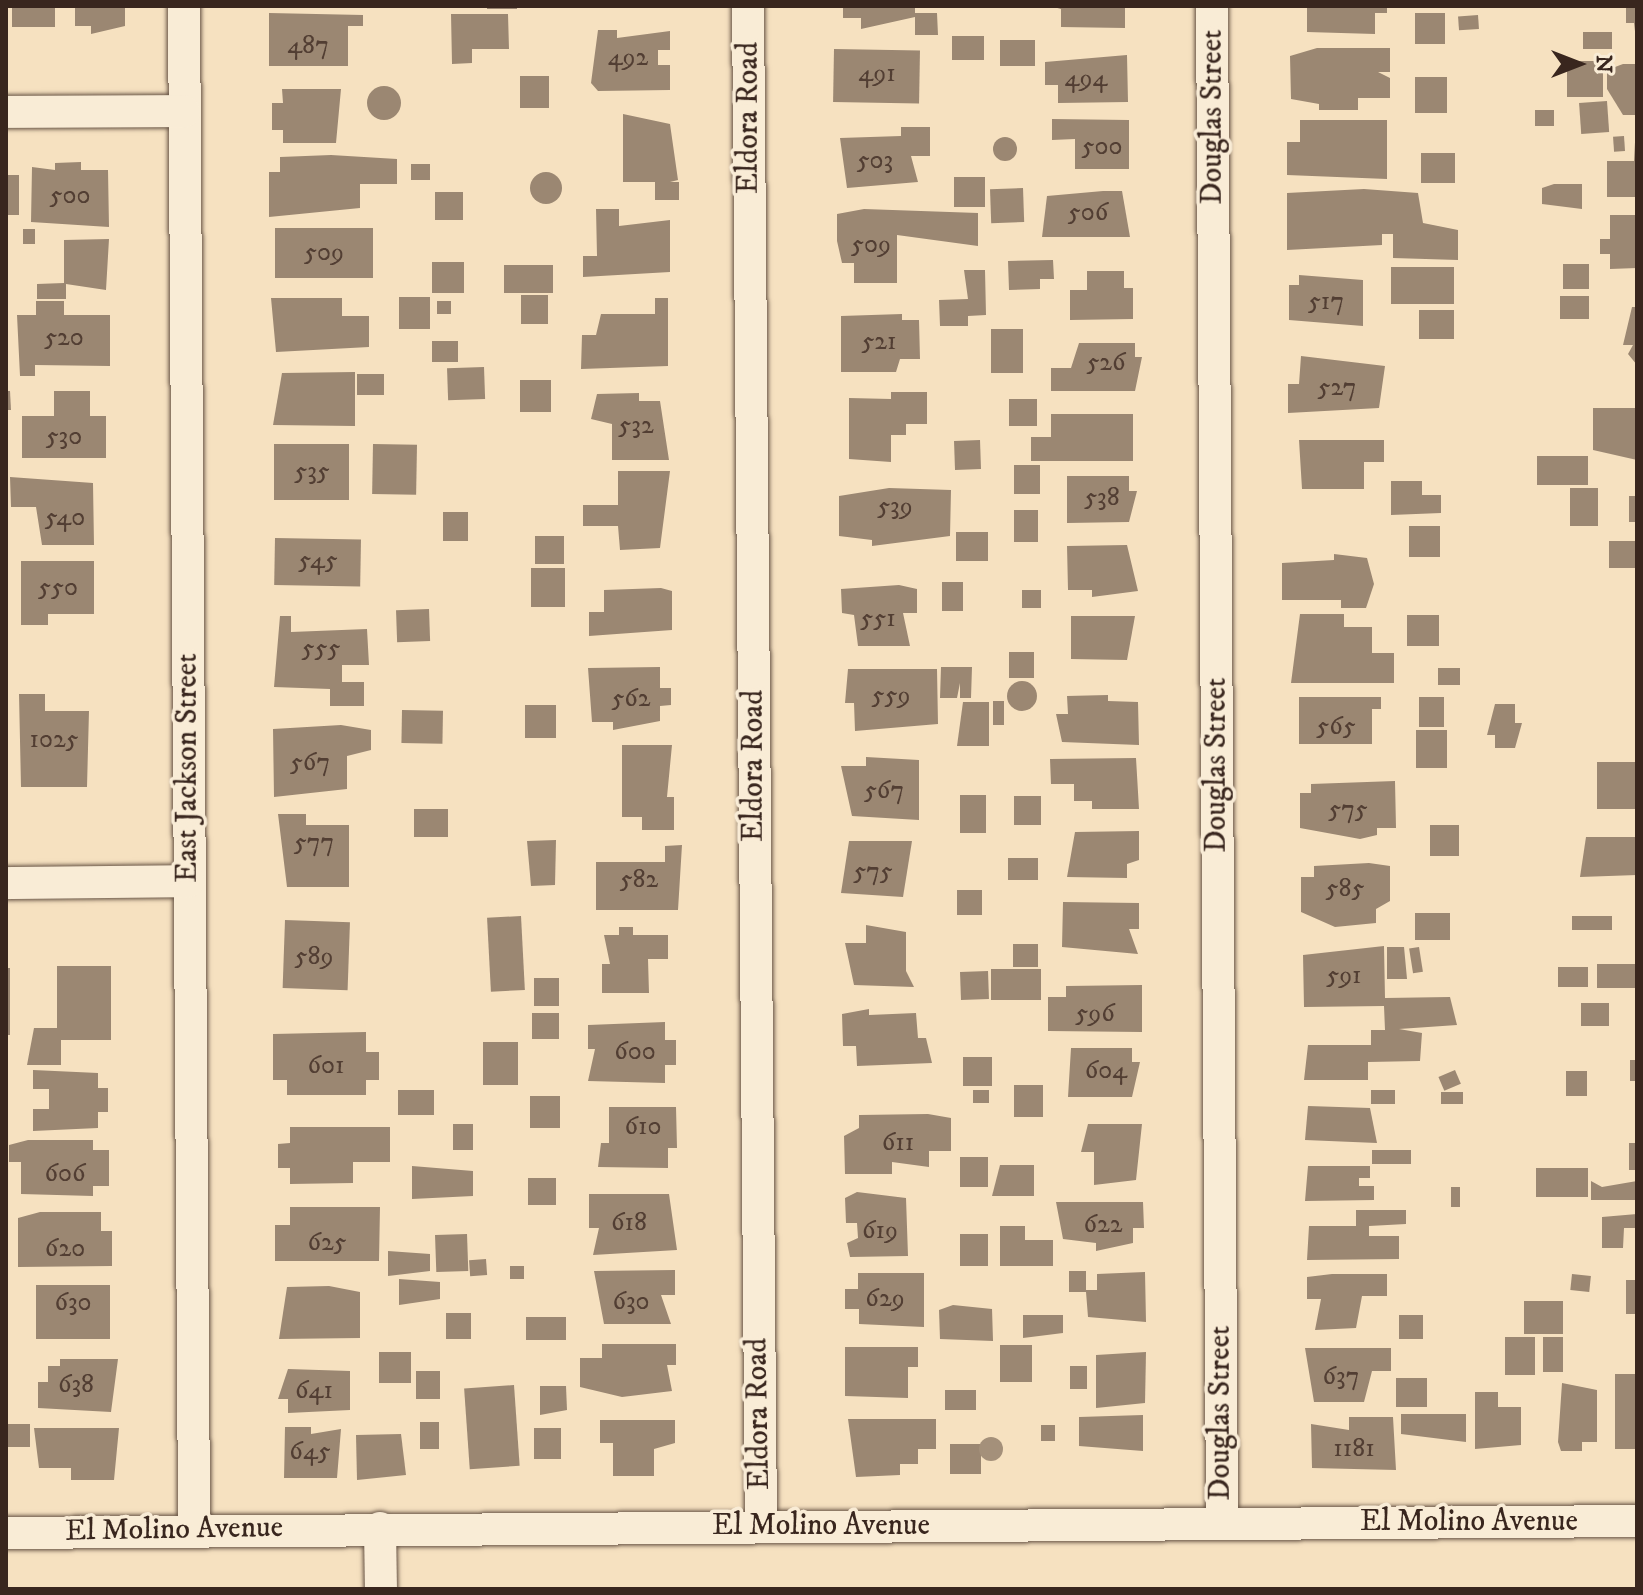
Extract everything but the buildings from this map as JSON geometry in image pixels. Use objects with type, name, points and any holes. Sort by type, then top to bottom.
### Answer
[{"type":"street","name":"East Jackson Street","points":[[184,6],[194,1530]]},
{"type":"street","name":"Eldora Road","points":[[748,6],[761,1527]]},
{"type":"street","name":"Douglas Street","points":[[1212,6],[1222,1523]]},
{"type":"street","points":[[6,112],[184,111]]},
{"type":"street","points":[[6,883],[188,881]]},
{"type":"street","name":"El Molino Avenue","points":[[6,1533],[1637,1521]]},
{"type":"street","points":[[380,1528],[381,1589]]}]
